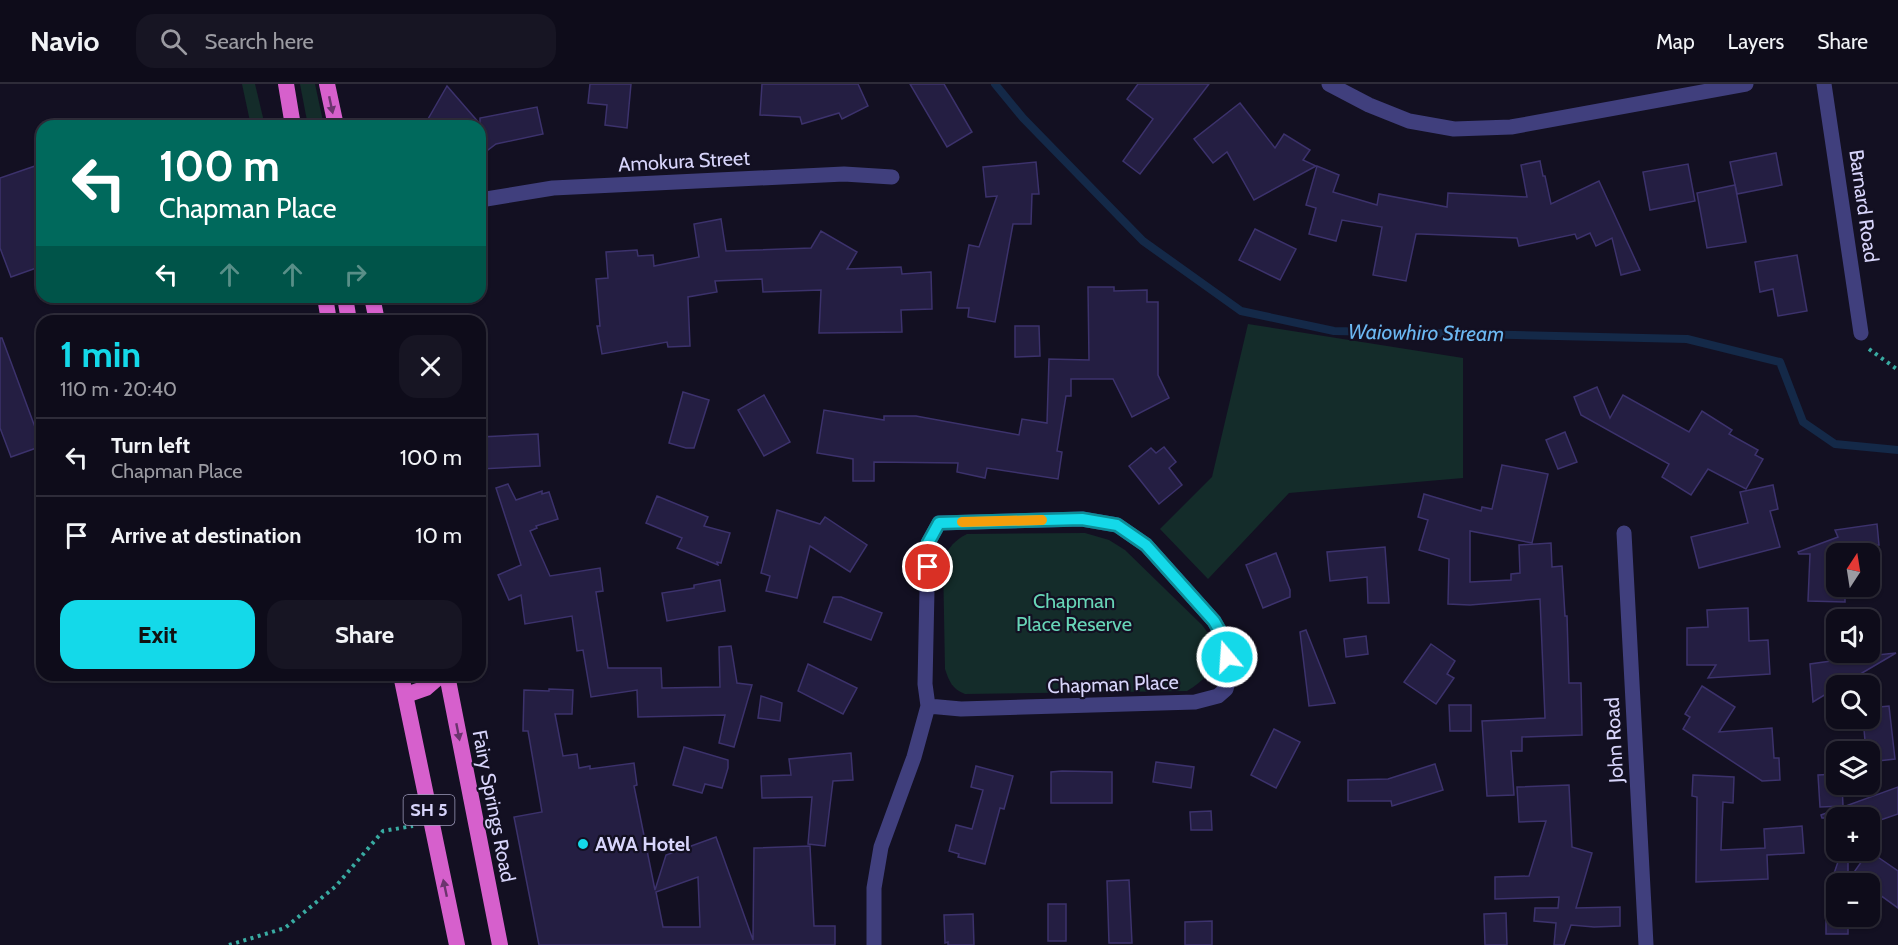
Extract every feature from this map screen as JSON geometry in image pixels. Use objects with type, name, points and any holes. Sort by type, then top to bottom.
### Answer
[{"type":"highway","points":[[286,84],[292,120]]},
{"type":"highway","points":[[327,84],[335,120]]},
{"type":"highway","name":"SH 5","points":[[403,681],[457,945]]},
{"type":"highway","points":[[406,695],[426,688],[434,681]]},
{"type":"highway","name":"Fairy Springs Road","points":[[448,681],[500,945]]},
{"type":"street","points":[[1329,84],[1369,105],[1410,121],[1454,129],[1511,127],[1746,84]]},
{"type":"street","name":"Barnard Road","points":[[1824,84],[1861,333]]},
{"type":"street","name":"Amokura Street","points":[[486,199],[553,188],[844,174],[892,177]]},
{"type":"street","name":"Chapman Place","points":[[874,945],[874,888],[881,847],[915,757],[928,706],[925,684],[928,543],[939,523],[1082,519],[1117,525],[1146,545],[1214,621],[1225,640],[1230,674],[1226,690],[1218,696],[1195,702],[961,709],[928,706]]},
{"type":"street","name":"John Road","points":[[1624,533],[1646,945]]},
{"type":"path","points":[[1861,333],[1857,341],[1898,370]]},
{"type":"path","points":[[229,945],[285,928],[336,886],[383,831],[432,822]]},
{"type":"green space","points":[[242,84],[255,84],[264,120],[250,120]]},
{"type":"green space","points":[[300,84],[315,84],[323,120],[307,120]]},
{"type":"green space","points":[[1248,324],[1463,358],[1463,478],[1289,493],[1208,579],[1160,529],[1212,477]]},
{"type":"green space","name":"Chapman Place Reserve","points":[[1085,533],[1109,540],[1125,550],[1202,625],[1209,635],[1215,654],[1211,670],[1187,691],[965,694],[957,690],[945,669],[943,559],[950,547],[967,534]]},
{"type":"building","points":[[590,84],[631,84],[627,128],[605,125],[607,105],[588,103]]},
{"type":"building","points":[[762,84],[858,84],[868,106],[842,119],[839,113],[802,124],[800,117],[760,115]]},
{"type":"building","points":[[910,84],[944,84],[972,132],[947,147]]},
{"type":"building","points":[[1138,84],[1209,84],[1140,174],[1123,161],[1153,119],[1127,99]]},
{"type":"building","points":[[447,86],[477,120],[427,120]]},
{"type":"building","points":[[1240,103],[1275,148],[1284,134],[1310,150],[1303,160],[1316,166],[1254,200],[1227,152],[1213,163],[1194,139]]},
{"type":"building","points":[[537,107],[543,134],[496,144],[486,152],[486,120],[480,120],[480,118]]},
{"type":"building","points":[[1776,153],[1782,185],[1737,194],[1730,162]]},
{"type":"building","points":[[1540,161],[1551,204],[1599,181],[1640,270],[1621,275],[1612,238],[1596,246],[1590,233],[1577,239],[1575,234],[1519,246],[1517,238],[1416,234],[1406,281],[1373,275],[1382,227],[1342,220],[1336,241],[1309,234],[1316,208],[1306,205],[1317,166],[1339,175],[1333,192],[1377,205],[1379,194],[1447,207],[1448,193],[1527,197],[1521,165]]},
{"type":"building","points":[[1036,162],[1039,194],[1032,194],[1031,224],[1013,224],[995,322],[968,317],[969,308],[957,308],[969,245],[979,247],[997,196],[986,197],[983,167]]},
{"type":"building","points":[[1688,164],[1695,201],[1650,210],[1643,172]]},
{"type":"building","points":[[35,166],[36,169],[36,268],[11,277],[0,248],[0,178]]},
{"type":"building","points":[[1735,185],[1746,242],[1707,248],[1697,193]]},
{"type":"building","points":[[721,219],[726,251],[811,248],[821,231],[857,252],[847,269],[901,267],[902,274],[931,272],[932,309],[901,310],[902,332],[819,333],[821,290],[763,292],[762,279],[715,281],[717,292],[688,297],[690,346],[668,347],[667,342],[602,354],[597,326],[600,326],[596,279],[608,278],[606,252],[637,250],[638,256],[653,255],[654,266],[699,257],[694,224]]},
{"type":"building","points":[[1255,229],[1296,249],[1280,280],[1239,260]]},
{"type":"building","points":[[1797,255],[1807,311],[1778,316],[1773,289],[1760,292],[1755,262]]},
{"type":"building","points":[[1088,287],[1114,287],[1114,291],[1147,290],[1147,302],[1158,302],[1158,375],[1169,398],[1132,417],[1113,379],[1071,379],[1071,396],[1066,396],[1057,451],[1062,452],[1058,479],[987,468],[985,478],[957,472],[958,463],[874,462],[874,481],[853,481],[853,459],[817,453],[824,410],[884,420],[884,416],[916,416],[1019,435],[1022,419],[1047,423],[1049,359],[1089,360]]},
{"type":"building","points":[[1015,326],[1039,326],[1040,356],[1015,357]]},
{"type":"building","points":[[0,338],[2,338],[36,430],[36,448],[11,457],[0,428]]},
{"type":"building","points":[[1597,387],[1610,418],[1623,395],[1689,432],[1702,411],[1732,430],[1729,434],[1758,450],[1755,455],[1763,459],[1746,489],[1708,469],[1691,495],[1662,477],[1669,464],[1581,415],[1574,397]]},
{"type":"building","points":[[683,392],[709,400],[694,448],[669,443]]},
{"type":"building","points":[[764,395],[790,442],[764,456],[738,410]]},
{"type":"building","points":[[1565,432],[1577,462],[1558,469],[1546,440]]},
{"type":"building","points":[[538,434],[540,466],[486,469],[486,437]]},
{"type":"building","points":[[1164,447],[1176,462],[1169,468],[1182,485],[1159,504],[1129,466],[1151,448],[1156,453]]},
{"type":"building","points":[[1502,465],[1548,474],[1532,543],[1470,531],[1470,582],[1511,580],[1511,574],[1520,573],[1519,545],[1551,543],[1552,567],[1562,566],[1565,616],[1567,616],[1569,683],[1581,683],[1582,735],[1522,737],[1522,751],[1511,751],[1514,795],[1487,796],[1482,721],[1545,718],[1540,599],[1470,605],[1448,604],[1449,559],[1419,550],[1428,520],[1418,517],[1424,494],[1481,511],[1482,507],[1492,509]]},
{"type":"building","points":[[508,484],[516,500],[542,491],[542,494],[549,492],[558,519],[536,526],[537,528],[530,531],[550,576],[600,568],[603,591],[596,592],[608,668],[661,668],[662,688],[720,687],[719,647],[731,646],[737,683],[752,685],[734,747],[719,743],[725,715],[638,717],[637,690],[591,697],[583,650],[577,651],[572,616],[525,624],[521,595],[509,600],[498,575],[521,565],[496,488]]},
{"type":"building","points":[[1773,485],[1778,509],[1770,511],[1780,547],[1699,568],[1691,537],[1748,523],[1740,492]]},
{"type":"building","points":[[657,496],[708,517],[704,526],[730,533],[721,563],[717,562],[718,565],[677,548],[682,538],[646,523]]},
{"type":"building","points":[[777,510],[820,524],[825,517],[867,545],[850,572],[810,546],[797,598],[766,591],[770,576],[761,573]]},
{"type":"building","points":[[1877,524],[1879,543],[1826,543],[1826,597],[1845,597],[1845,602],[1808,601],[1810,554],[1799,554],[1798,552],[1838,537],[1835,530]]},
{"type":"building","points":[[1385,547],[1389,603],[1368,603],[1367,577],[1330,581],[1327,552]]},
{"type":"building","points":[[1276,553],[1290,590],[1290,597],[1263,608],[1246,565]]},
{"type":"building","points":[[720,580],[725,611],[667,621],[662,593],[694,588],[694,585]]},
{"type":"building","points":[[833,597],[841,597],[882,613],[871,640],[824,622]]},
{"type":"building","points":[[1748,608],[1749,641],[1768,640],[1770,674],[1708,678],[1716,665],[1687,665],[1687,628],[1708,627],[1707,610]]},
{"type":"building","points":[[1306,630],[1335,703],[1309,706],[1300,632]]},
{"type":"building","points":[[1366,636],[1368,654],[1346,657],[1344,639]]},
{"type":"building","points":[[1431,644],[1455,661],[1447,674],[1454,678],[1436,704],[1404,682]]},
{"type":"building","points":[[1896,653],[1880,662],[1880,655]]},
{"type":"building","points":[[1826,662],[1879,663],[1859,675],[1826,675],[1826,694],[1813,702],[1810,664]]},
{"type":"building","points":[[808,664],[857,688],[843,714],[798,691]]},
{"type":"building","points":[[1702,686],[1735,707],[1719,732],[1772,728],[1774,758],[1779,758],[1780,780],[1762,781],[1683,729],[1690,717],[1685,714]]},
{"type":"building","points":[[549,689],[573,690],[572,714],[555,714],[563,756],[577,754],[579,768],[590,766],[590,769],[634,763],[637,785],[634,786],[655,890],[666,855],[716,837],[753,940],[754,848],[810,846],[814,926],[835,926],[835,945],[539,945],[514,817],[542,812],[528,731],[523,731],[524,690],[549,691]],"holes":[[[698,877],[700,927],[663,927],[656,892]]]},
{"type":"building","points":[[761,696],[782,703],[780,721],[758,718]]},
{"type":"building","points":[[1449,705],[1471,705],[1471,731],[1450,731]]},
{"type":"building","points":[[1889,706],[1895,759],[1880,761],[1880,741],[1865,741],[1864,729],[1880,729],[1880,707]]},
{"type":"building","points":[[1274,729],[1300,742],[1276,788],[1251,775]]},
{"type":"building","points":[[684,747],[728,760],[722,788],[705,784],[702,793],[673,785]]},
{"type":"building","points":[[851,753],[853,780],[833,781],[825,846],[808,844],[812,797],[762,798],[761,776],[791,775],[789,759]]},
{"type":"building","points":[[1156,762],[1194,767],[1191,788],[1153,782]]},
{"type":"building","points":[[1435,764],[1443,790],[1392,806],[1391,801],[1348,801],[1348,780],[1388,779]]},
{"type":"building","points":[[976,766],[1013,776],[1004,809],[1000,808],[985,864],[958,857],[959,854],[949,851],[956,825],[972,829],[983,790],[971,787]]},
{"type":"building","points":[[1051,772],[1112,772],[1112,803],[1051,803]]},
{"type":"building","points":[[1693,775],[1734,777],[1733,803],[1723,802],[1721,850],[1765,848],[1764,829],[1802,826],[1804,853],[1767,855],[1768,879],[1696,882],[1697,797],[1692,796]]},
{"type":"building","points":[[1818,775],[1826,775],[1826,795],[1842,795],[1843,806],[1820,807]]},
{"type":"building","points":[[1569,785],[1572,847],[1592,853],[1576,908],[1620,907],[1620,926],[1571,925],[1564,945],[1554,945],[1556,923],[1534,921],[1535,908],[1558,908],[1559,897],[1495,899],[1495,877],[1529,876],[1546,821],[1519,822],[1517,787]]},
{"type":"building","points":[[1898,787],[1898,814],[1880,820],[1880,807],[1843,807],[1880,795]]},
{"type":"building","points":[[1211,811],[1212,830],[1191,830],[1190,812]]},
{"type":"building","points":[[1880,859],[1898,871],[1898,908],[1880,895],[1880,873],[1853,873],[1862,861],[1880,861]]},
{"type":"building","points":[[1838,861],[1848,861],[1848,873],[1834,873]]},
{"type":"building","points":[[1129,880],[1132,943],[1109,943],[1107,881]]},
{"type":"building","points":[[1048,904],[1066,904],[1066,941],[1048,941]]},
{"type":"building","points":[[1506,913],[1507,945],[1485,945],[1484,914]]},
{"type":"building","points":[[973,914],[974,945],[945,943],[944,915]]},
{"type":"building","points":[[1212,921],[1212,945],[1185,945],[1185,922]]},
{"type":"building","points":[[1826,927],[1848,927],[1848,934],[1826,934]]},
{"type":"waterway","name":"Waiowhiro Stream","points":[[995,84],[1023,118],[1143,241],[1241,311],[1334,331],[1687,339],[1780,362],[1803,422],[1835,444],[1898,450]]},
{"type":"slow traffic","points":[[962,522],[1042,520]]},
{"type":"place","name":"AWA Hotel","points":[[583,844]]},
{"type":"route","points":[[928,567],[928,543],[939,523],[1082,519],[1117,525],[1146,545],[1214,621],[1225,640],[1227,657]]}]
